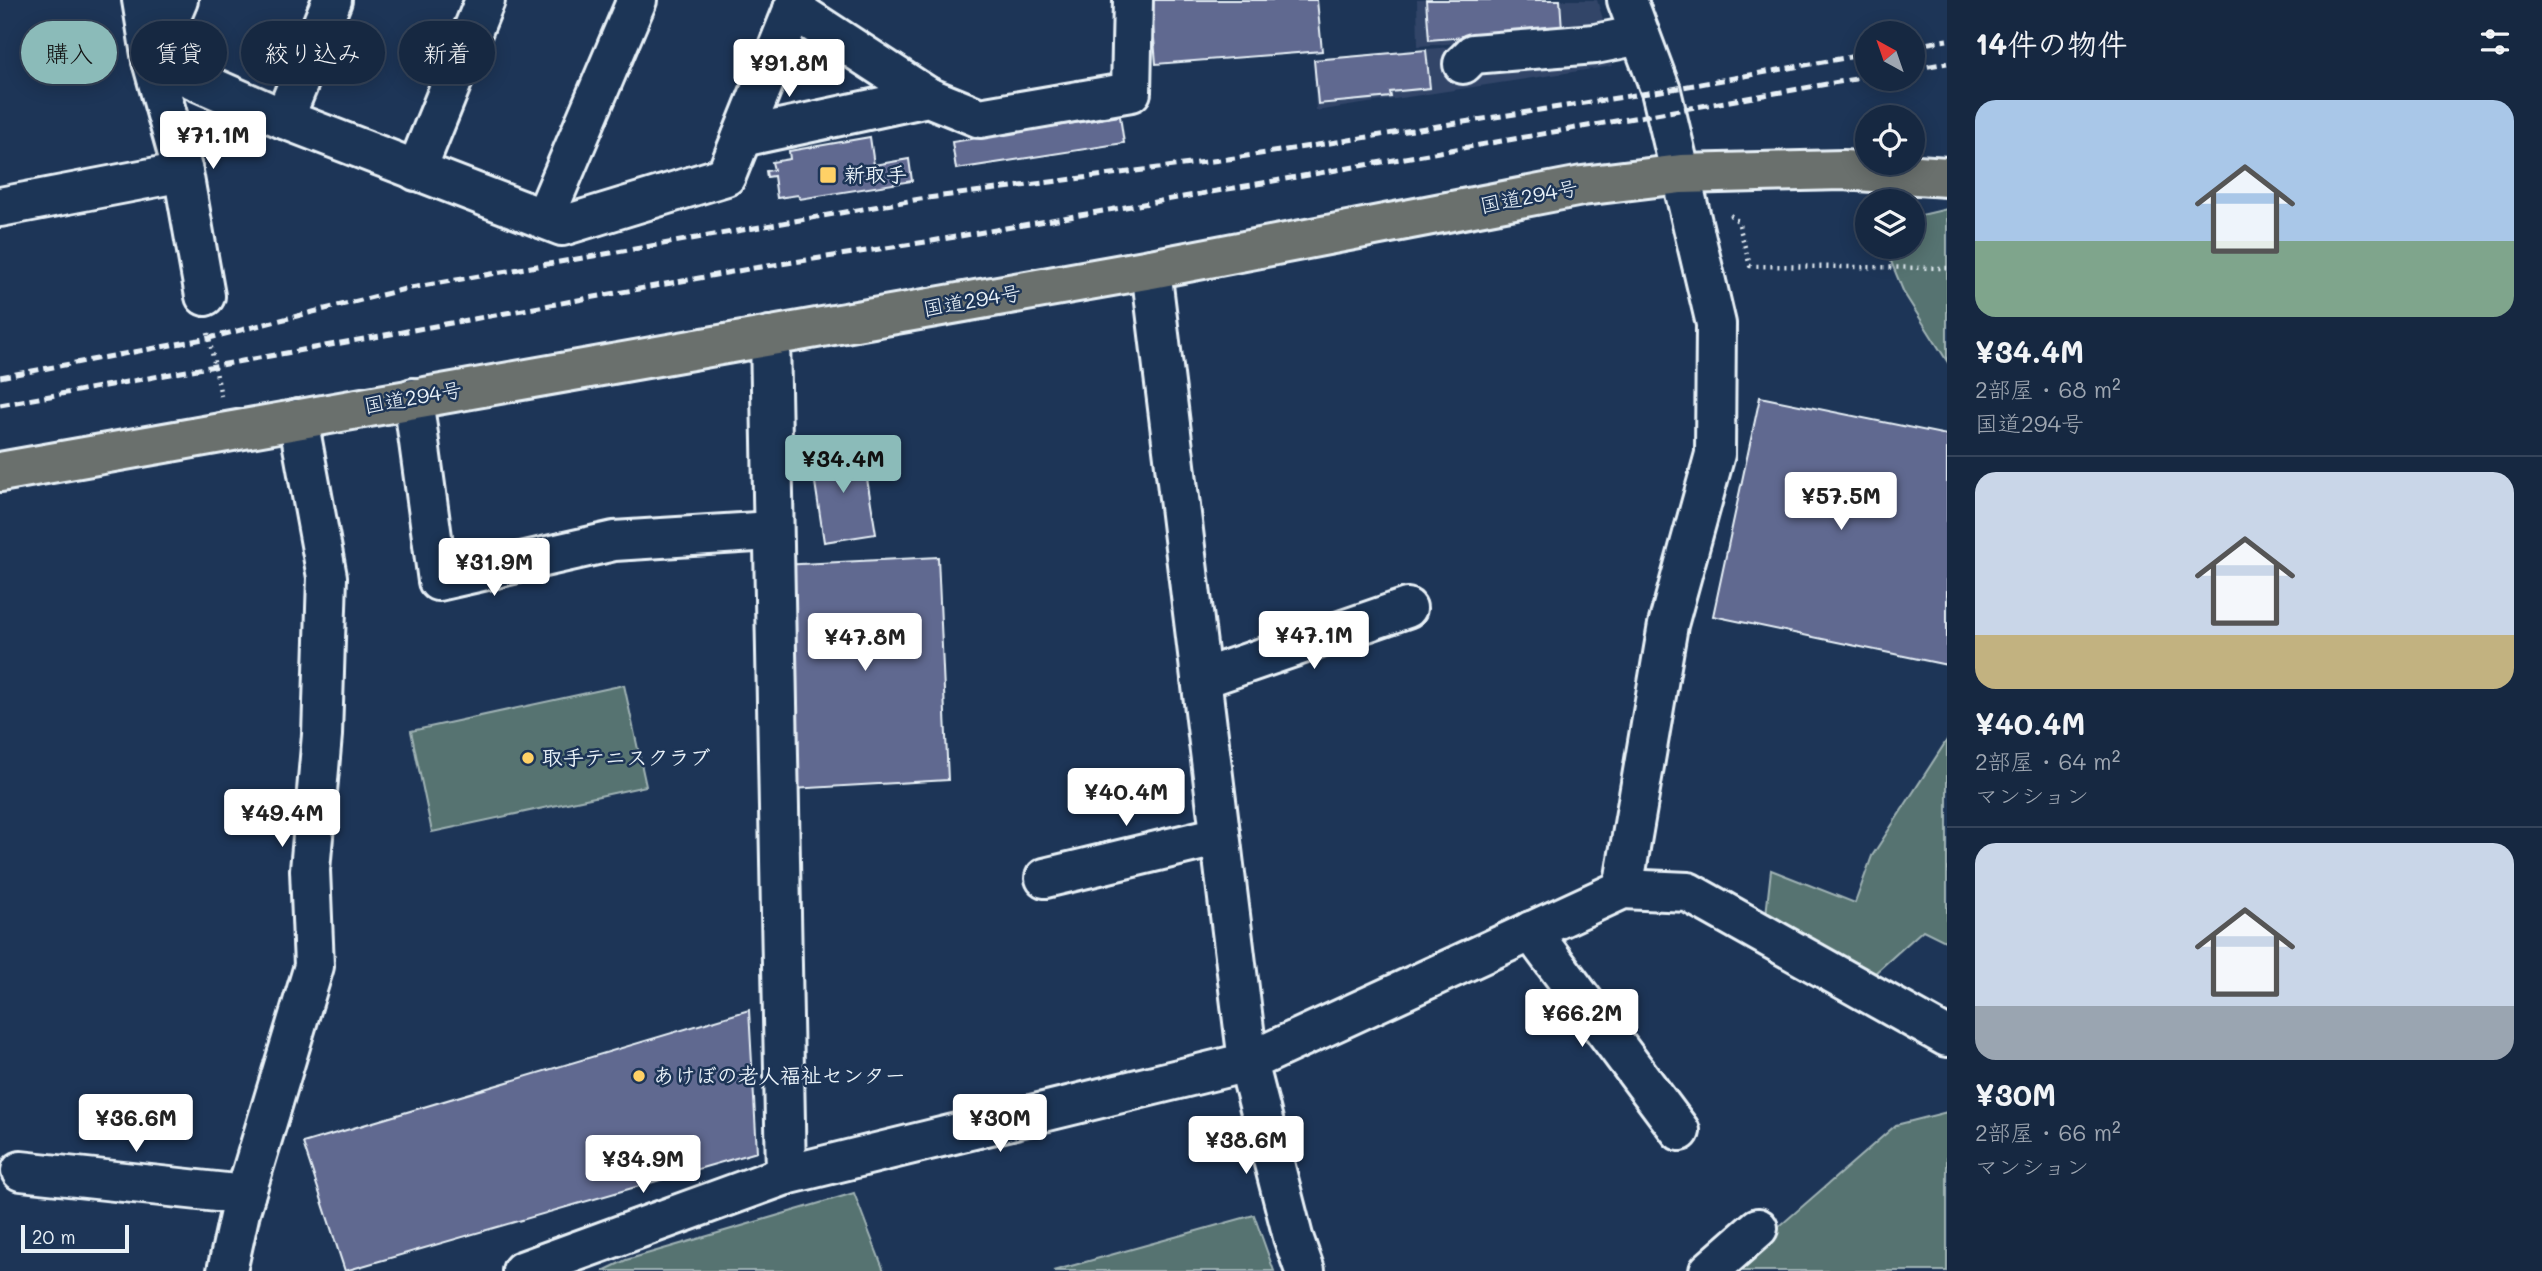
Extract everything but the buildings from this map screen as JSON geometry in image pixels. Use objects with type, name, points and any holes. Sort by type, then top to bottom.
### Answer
[{"type":"highway","name":"国道294号","points":[[0,472],[1151,269],[1582,187],[1681,174],[1843,170],[1947,177]]},
{"type":"street","points":[[142,0],[145,21]]},
{"type":"street","points":[[168,21],[177,0]]},
{"type":"street","points":[[284,119],[332,0]]},
{"type":"street","points":[[416,171],[485,0]]},
{"type":"street","points":[[544,219],[637,0]]},
{"type":"street","points":[[204,84],[284,119],[562,226],[726,176],[795,5],[928,97],[980,118],[1131,92],[1133,0]]},
{"type":"street","points":[[1623,889],[1668,625],[1715,454],[1716,324],[1661,91],[1627,0]]},
{"type":"street","points":[[1463,64],[1473,54],[1595,44],[1640,35]]},
{"type":"street","points":[[158,84],[183,172],[205,296]]},
{"type":"street","points":[[742,137],[928,97]]},
{"type":"street","points":[[0,207],[183,172]]},
{"type":"street","points":[[1151,269],[1248,1062],[1293,1237],[1305,1271]]},
{"type":"street","points":[[770,336],[786,1175]]},
{"type":"street","points":[[412,398],[438,581],[614,541],[774,531]]},
{"type":"street","points":[[227,1271],[245,1195],[314,967],[310,870],[322,735],[327,576],[298,419]]},
{"type":"street","points":[[1201,679],[1407,608]]},
{"type":"street","points":[[1045,878],[1220,836]]},
{"type":"street","points":[[522,1271],[786,1175],[1248,1062],[1623,889],[1688,892],[1947,1037]]},
{"type":"street","points":[[1531,931],[1680,1131]]},
{"type":"street","points":[[21,1171],[245,1195]]},
{"type":"street","points":[[1709,1271],[1758,1228]]},
{"type":"path","points":[[1728,214],[1738,221],[1751,266],[1947,268]]},
{"type":"path","points":[[205,296],[209,338],[228,431]]},
{"type":"shaded area","points":[[1417,0],[1597,0],[1607,32],[1418,46]]},
{"type":"shaded area","points":[[1601,34],[1612,66],[1316,111],[1313,59]]},
{"type":"green space","points":[[1947,209],[1947,361],[1904,293],[1890,259],[1925,259],[1925,214]]},
{"type":"green space","name":"取手テニスクラブ","points":[[624,685],[646,786],[432,832],[411,731]]},
{"type":"green space","points":[[1947,740],[1947,942],[1923,930],[1874,974],[1766,915],[1771,870],[1855,903],[1872,856]]},
{"type":"green space","points":[[1947,1112],[1947,1271],[1741,1271],[1736,1264],[1896,1125]]},
{"type":"green space","points":[[854,1193],[884,1271],[603,1271],[626,1260]]},
{"type":"green space","points":[[1254,1215],[1274,1271],[1053,1271]]},
{"type":"railway","points":[[1925,44],[1947,40]]},
{"type":"railway","points":[[0,377],[209,338],[405,289],[920,199],[1228,159],[1661,91],[1855,56]]},
{"type":"railway","points":[[1925,67],[1947,63]]},
{"type":"railway","points":[[0,405],[754,268],[932,241],[1855,79]]},
{"type":"place","name":"新取手","points":[[828,175]]},
{"type":"place","name":"取手テニスクラブ","points":[[528,758]]},
{"type":"place","name":"あけぼの老人福祉センター","points":[[639,1076]]}]
